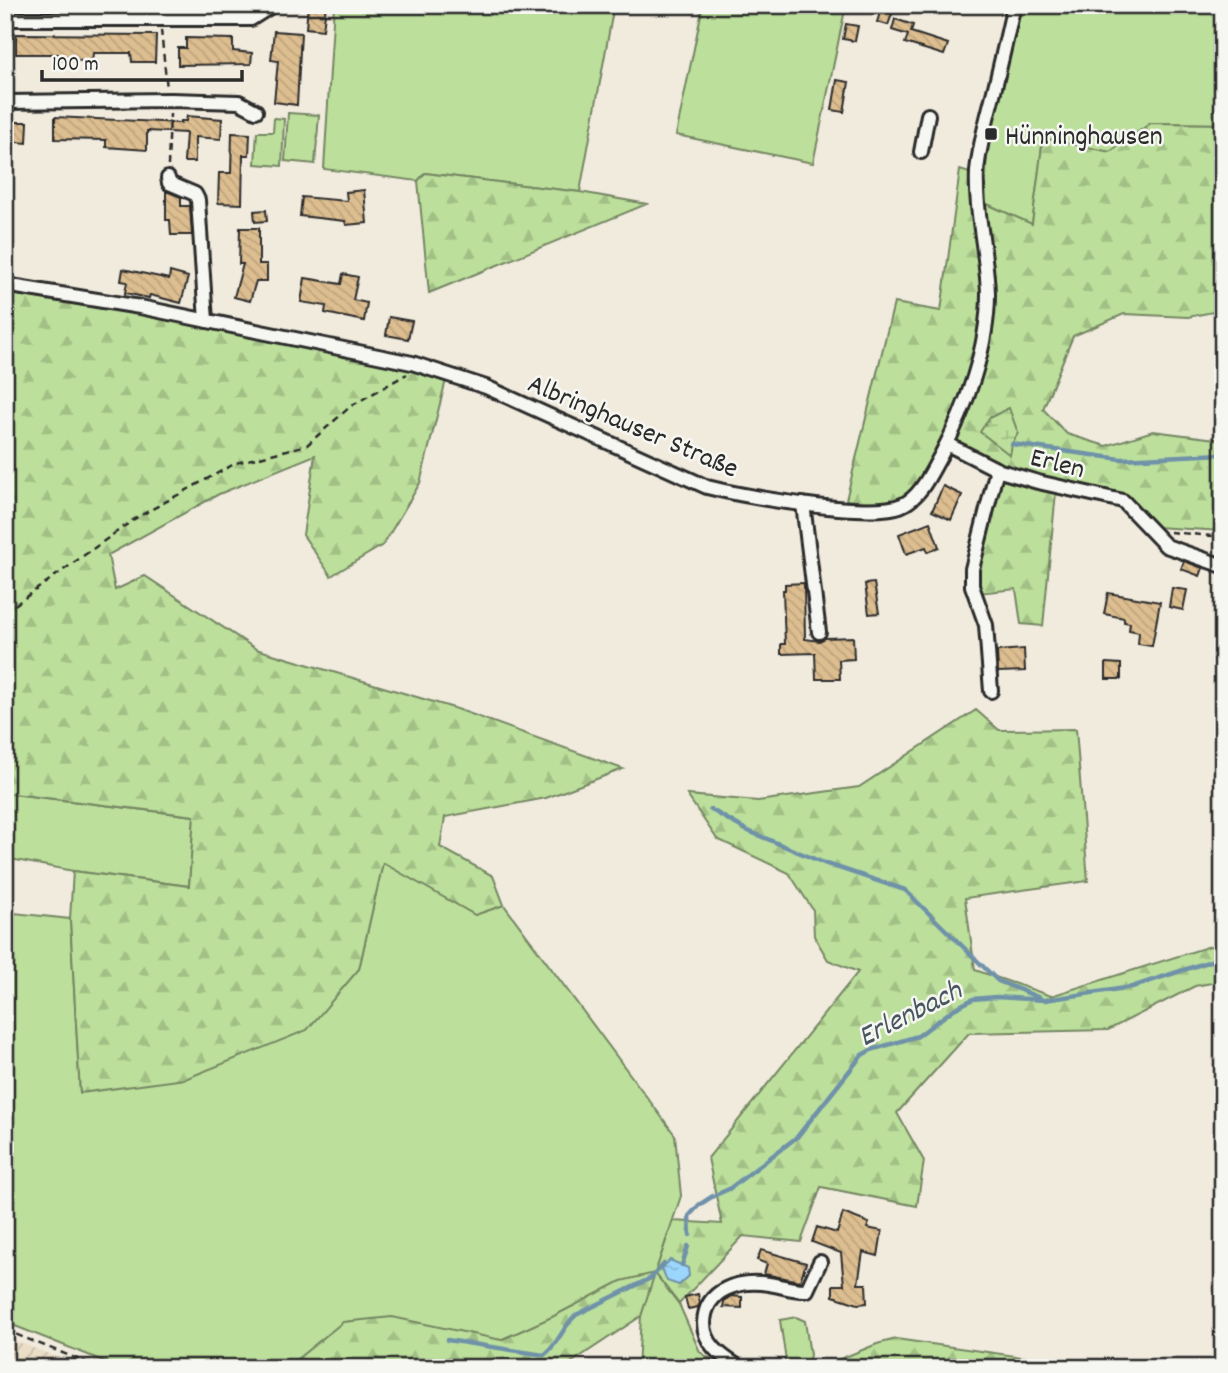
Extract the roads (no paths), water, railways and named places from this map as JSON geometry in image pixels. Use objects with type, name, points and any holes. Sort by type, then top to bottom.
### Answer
[{"type":"street","name":"Albringhauser Straße","points":[[5,285],[206,321],[412,363],[486,387],[707,487],[739,495],[803,504],[870,509],[903,505],[927,480],[947,444],[979,363],[986,328],[988,293],[978,171],[984,132],[1014,5]]},
{"type":"street","points":[[6,19],[251,19],[267,8]]},
{"type":"street","points":[[5,102],[239,102],[256,111]]},
{"type":"street","points":[[921,152],[928,115]]},
{"type":"street","points":[[169,178],[169,183],[195,194],[198,200],[206,321]]},
{"type":"street","name":"Erlen","points":[[947,444],[998,469],[1123,502],[1166,546],[1223,566]]},
{"type":"street","points":[[991,691],[986,625],[972,586],[972,569],[998,469]]},
{"type":"street","points":[[803,504],[819,632]]},
{"type":"street","points":[[740,1368],[716,1351],[705,1331],[704,1320],[712,1298],[722,1290],[751,1282],[796,1291],[807,1290],[820,1262]]},
{"type":"water","points":[[670,1260],[688,1268],[689,1276],[679,1285],[667,1281],[662,1268]]},
{"type":"waterway","points":[[1012,444],[1121,459],[1223,454]]},
{"type":"waterway","points":[[710,809],[746,830],[824,863],[905,890],[998,981],[1040,998]]},
{"type":"waterway","name":"Erlenbach","points":[[690,1235],[689,1216],[699,1205],[729,1189],[797,1137],[862,1055],[871,1050],[918,1036],[954,1009],[973,999],[996,997],[1045,1000],[1132,987],[1223,957]]},
{"type":"waterway","name":"Erlenbach","points":[[682,1265],[688,1246]]},
{"type":"waterway","points":[[447,1340],[544,1355],[576,1315],[651,1278],[664,1264]]},
{"type":"place","name":"Hünninghausen","points":[[991,134]]}]
